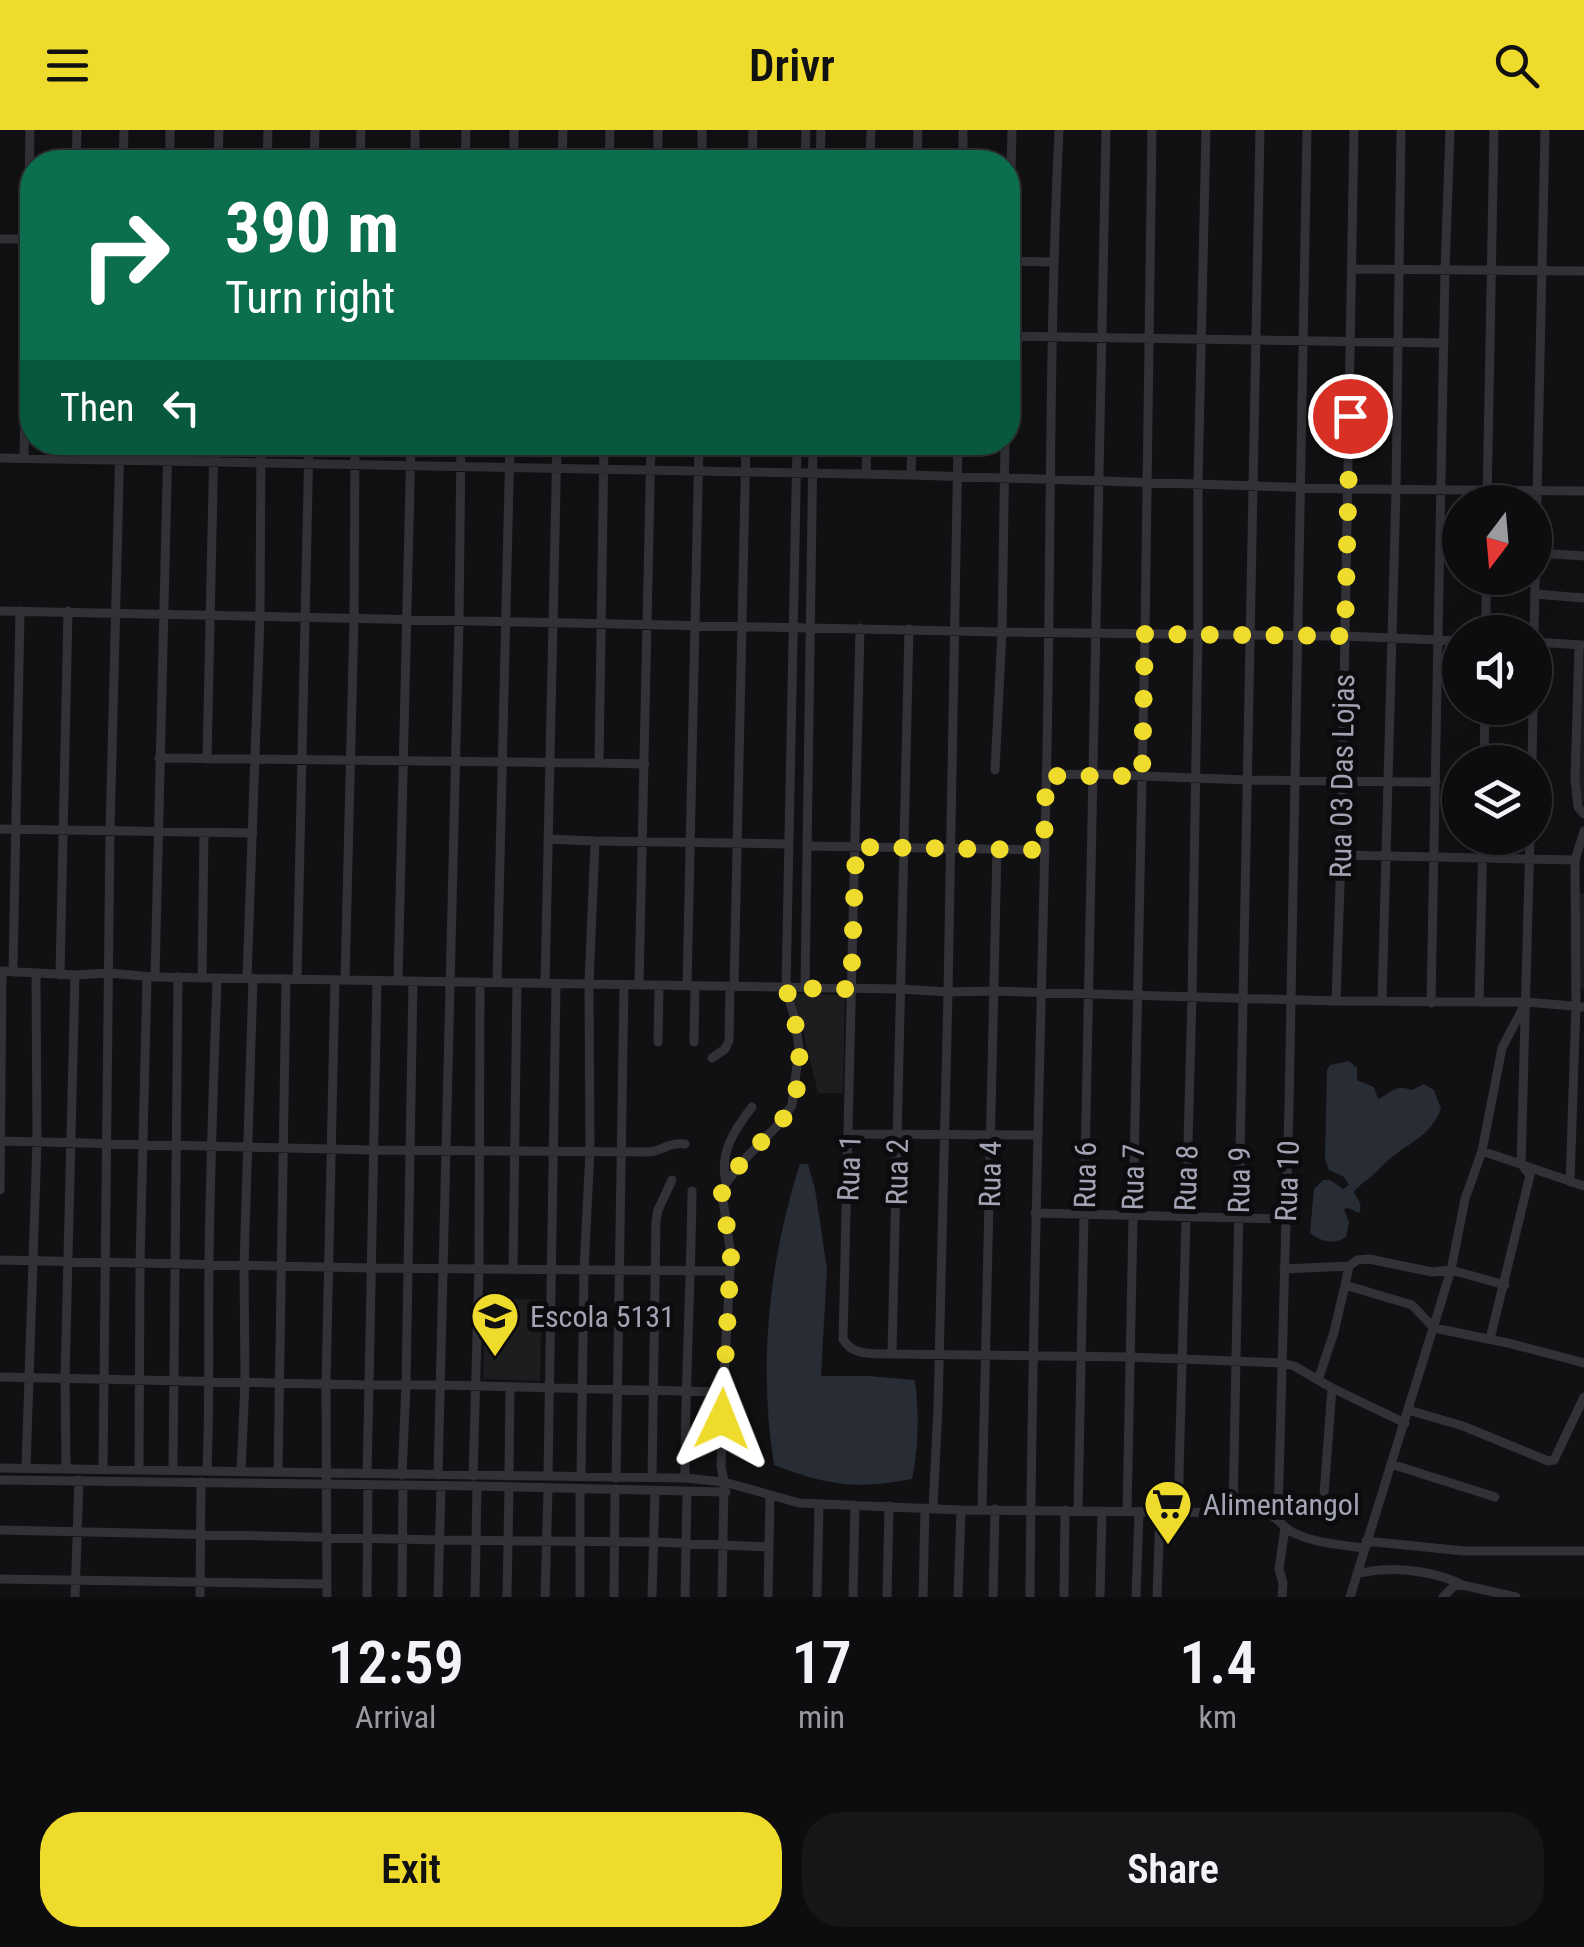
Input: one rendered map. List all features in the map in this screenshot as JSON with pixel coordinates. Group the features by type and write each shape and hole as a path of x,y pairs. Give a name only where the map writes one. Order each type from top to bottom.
{"street":[{"path":"1030,1597 1058,130"},
{"name":"Rua 6","path":"1078,1511 1106,130"},
{"name":"Rua 7","path":"1126,1512 1152,130"},
{"name":"Rua 8","path":"1178,1512 1192,997 1206,130"},
{"name":"Rua 9","path":"1233,1512 1260,130"},
{"name":"Rua 10","path":"1278,1517 1307,130"},
{"name":"Rua 03 Das Lojas","path":"1336,1002 1354,130"},
{"path":"1382,1001 1402,130"},
{"path":"1431,1003 1450,130"},
{"path":"1487,485 1494,130"},
{"path":"1538,485 1545,130"},
{"path":"1020,261 1053,262"},
{"path":"1351,269 1584,271"},
{"path":"1020,336 1444,343"},
{"path":"72,455 72,460"},
{"path":"103,1469 110,831 120,455"},
{"path":"139,1470 143,1145 159,832 168,455"},
{"path":"207,759 213,455"},
{"path":"241,1471 260,617 260,455"},
{"path":"278,1472 281,1266 307,618 309,455"},
{"path":"327,1597 330,1149 350,760 355,455"},
{"path":"398,981 410,455"},
{"path":"438,1476 460,455"},
{"path":"497,983 510,455"},
{"path":"548,1476 552,1150 548,839 557,455"},
{"path":"599,763 604,455"},
{"path":"640,985 651,455"},
{"path":"694,1042 691,842 699,455"},
{"path":"712,1058 725,1050 729,1041 738,842 746,455"},
{"path":"722,1597 722,1392 731,1256 722,1193 744,1160 792,1105 799,1048 786,988 797,455"},
{"path":"805,988 813,455"},
{"path":"866,455 866,475"},
{"path":"911,475 912,455"},
{"path":"922,1597 939,1355 958,455"},
{"path":"995,770 1005,455"},
{"path":"0,458 1441,488"},
{"path":"1552,490 1584,491"},
{"path":"1552,554 1584,556"},
{"path":"1547,595 1584,598"},
{"path":"0,1190 20,610"},
{"path":"0,611 1442,640"},
{"path":"60,975 68,611"},
{"name":"Rua 1","path":"860,628 843,1339 855,1352 892,1354"},
{"name":"Rua 2","path":"892,1354 909,629"},
{"path":"1552,643 1582,645 1575,779 1578,807 1584,814"},
{"path":"159,758 645,764"},
{"path":"1046,776 1436,782"},
{"path":"0,828 254,834"},
{"path":"1570,1182 1580,1006 1576,860 1584,831"},
{"path":"202,978 204,832"},
{"path":"548,839 788,844"},
{"path":"581,1477 595,841"},
{"path":"807,846 1044,850"},
{"name":"Rua 4","path":"982,1509 997,848"},
{"path":"1341,855 1576,860"},
{"path":"1478,1002 1482,855"},
{"path":"1490,1339 1530,1175 1521,1164 1529,855"},
{"path":"5,971 75,976 108,973 151,977 900,989 1580,1006"},
{"path":"26,1467 37,1142 36,975"},
{"path":"66,1468 75,976"},
{"path":"173,1470 178,977"},
{"path":"207,1470 217,978"},
{"path":"367,1474 377,981"},
{"path":"402,1597 412,981"},
{"path":"474,1597 480,982"},
{"path":"513,1270 518,983"},
{"path":"616,1478 624,985"},
{"path":"658,1042 659,986"},
{"path":"1350,1597 1452,1270 1464,1199 1482,1151 1502,1048 1526,1002"},
{"path":"726,1183 726,1148 752,1107"},
{"path":"850,1134 1037,1135"},
{"path":"1,1141 622,1152 656,1152 672,1142 684,1144"},
{"path":"1482,1151 1584,1186"},
{"path":"652,1478 656,1220 672,1180"},
{"path":"685,1478 692,1191"},
{"path":"1035,1212 1286,1219"},
{"path":"1284,1270 1349,1266 1369,1259 1432,1272 1452,1270 1505,1285"},
{"path":"0,1260 729,1272"},
{"path":"1318,1380 1349,1266"},
{"path":"1345,1285 1412,1305 1434,1328 1584,1364"},
{"path":"892,1354 1282,1363 1404,1423"},
{"path":"0,1377 722,1392"},
{"path":"509,1476 510,1386"},
{"path":"1323,1508 1332,1388"},
{"path":"1408,1410 1463,1426 1548,1461 1554,1460 1584,1397"},
{"path":"1391,1464 1495,1497"},
{"path":"0,1468 278,1472 368,1486 438,1476 509,1488 615,1492 744,1488 799,1503 960,1510 1266,1513 1278,1517 1286,1528 1313,1539 1464,1551 1584,1552"},
{"path":"0,1480 201,1482 367,1474 441,1487 509,1476 548,1476 685,1478 724,1488"},
{"path":"75,1597 79,1480"},
{"path":"200,1597 201,1482"},
{"path":"366,1597 368,1486"},
{"path":"438,1597 441,1487"},
{"path":"507,1597 509,1488"},
{"path":"544,1597 548,1489"},
{"path":"580,1490 580,1597"},
{"path":"614,1597 615,1492"},
{"path":"652,1597 655,1492"},
{"path":"686,1597 687,1492"},
{"path":"768,1597 770,1496"},
{"path":"817,1597 819,1504"},
{"path":"853,1597 854,1505"},
{"path":"887,1597 889,1506"},
{"path":"993,1597 995,1509"},
{"path":"958,1597 960,1510"},
{"path":"1064,1597 1065,1510"},
{"path":"1100,1597 1102,1511"},
{"path":"1136,1597 1139,1512"},
{"path":"1157,1597 1160,1512"},
{"path":"1282,1597 1279,1569 1286,1528"},
{"path":"0,1530 654,1542 768,1548"},
{"path":"1357,1573 1410,1571 1516,1597"},
{"path":"0,1579 327,1584"},
{"path":"1443,1597 1462,1584"}],"shaded area":[{"path":"1584,648 1584,807 1578,785"},
{"path":"1576,892 1584,893 1584,989 1577,988"},
{"path":"794,994 845,995 843,1093 818,1093"},
{"path":"1349,1061 1357,1068 1357,1080 1374,1087 1378,1099 1397,1089 1412,1090 1424,1084 1434,1090 1441,1109 1417,1140 1356,1189 1359,1213 1344,1209 1349,1222 1346,1237 1328,1241 1310,1233 1314,1189 1323,1180 1343,1189 1349,1185 1344,1177 1329,1170 1325,1159 1327,1070 1330,1065"},
{"path":"800,1164 808,1164 815,1189 827,1269 821,1376 915,1380 918,1430 912,1479 841,1484 774,1465 767,1389 769,1313 781,1237"},
{"path":"485,1298 542,1300 540,1381 483,1379"}],"place":[{"name":"Escola 5131","path":"495,1358"},
{"name":"Alimentangol","path":"1168,1546"}],"route":[{"path":"722,1419 731,1256 722,1193 744,1160 792,1105 799,1048 786,988 851,989 856,847 1044,850 1046,776 1142,776 1145,634 1345,636 1350,416"}]}
